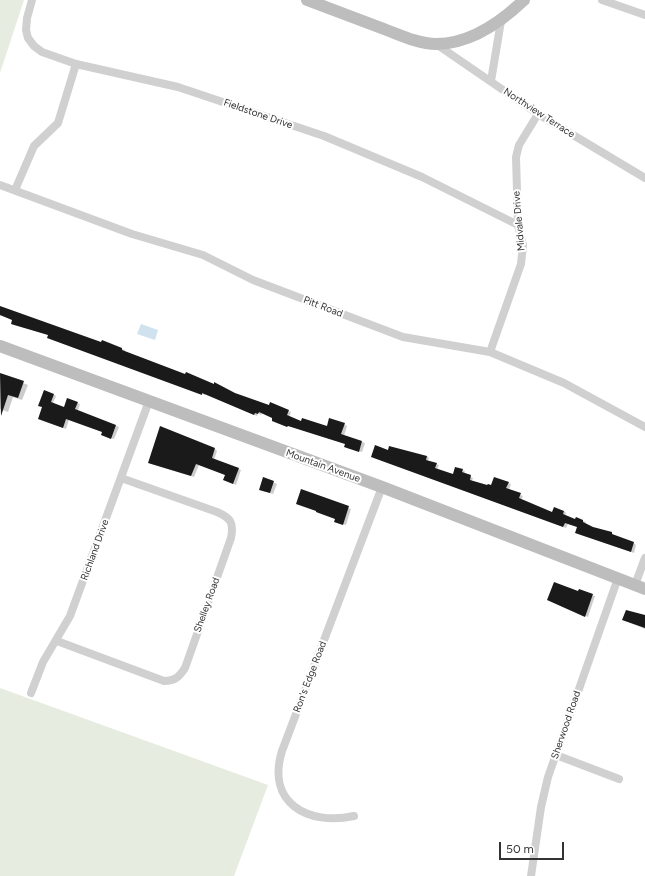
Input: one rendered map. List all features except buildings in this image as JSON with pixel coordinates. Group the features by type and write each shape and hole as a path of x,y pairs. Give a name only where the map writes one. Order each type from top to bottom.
{"street":[{"name":"Fieldstone Drive","path":"32,0 27,18 26,30 31,42 42,52 76,64 178,87 324,136 422,177 518,225"},
{"path":"307,0 406,37 436,44 459,40 501,21 524,0"},
{"path":"602,0 645,15"},
{"path":"491,81 501,21"},
{"name":"Northview Terrace","path":"436,44 538,114 645,178"},
{"path":"15,190 34,146 58,122 76,64"},
{"name":"Midvale Drive","path":"490,352 521,264 523,245 518,225 516,157 519,145 538,114"},
{"name":"Pitt Road","path":"0,185 132,234 203,255 253,280 403,337 490,352 564,383 645,427"},
{"name":"Mountain Avenue","path":"0,346 382,487 640,587"},
{"name":"Richland Drive","path":"31,693 43,662 70,616 149,401"},
{"name":"Shelley Road","path":"57,640 164,681 172,681 178,677 185,668 232,538 233,527 231,521 228,516 121,478"},
{"name":"Ron's Edge Road","path":"354,816 340,819 327,818 298,809 284,796 279,786 277,774 282,751 382,487"},
{"path":"640,587 645,558"},
{"name":"Sherwood Road","path":"531,876 541,807 548,777 618,578"},
{"path":"556,755 619,779"}],"shaded area":[{"path":"0,0 24,0 0,73"},
{"path":"0,688 268,785 234,876 0,876"}],"water":[{"path":"141,324 158,330 155,340 137,334"}]}
